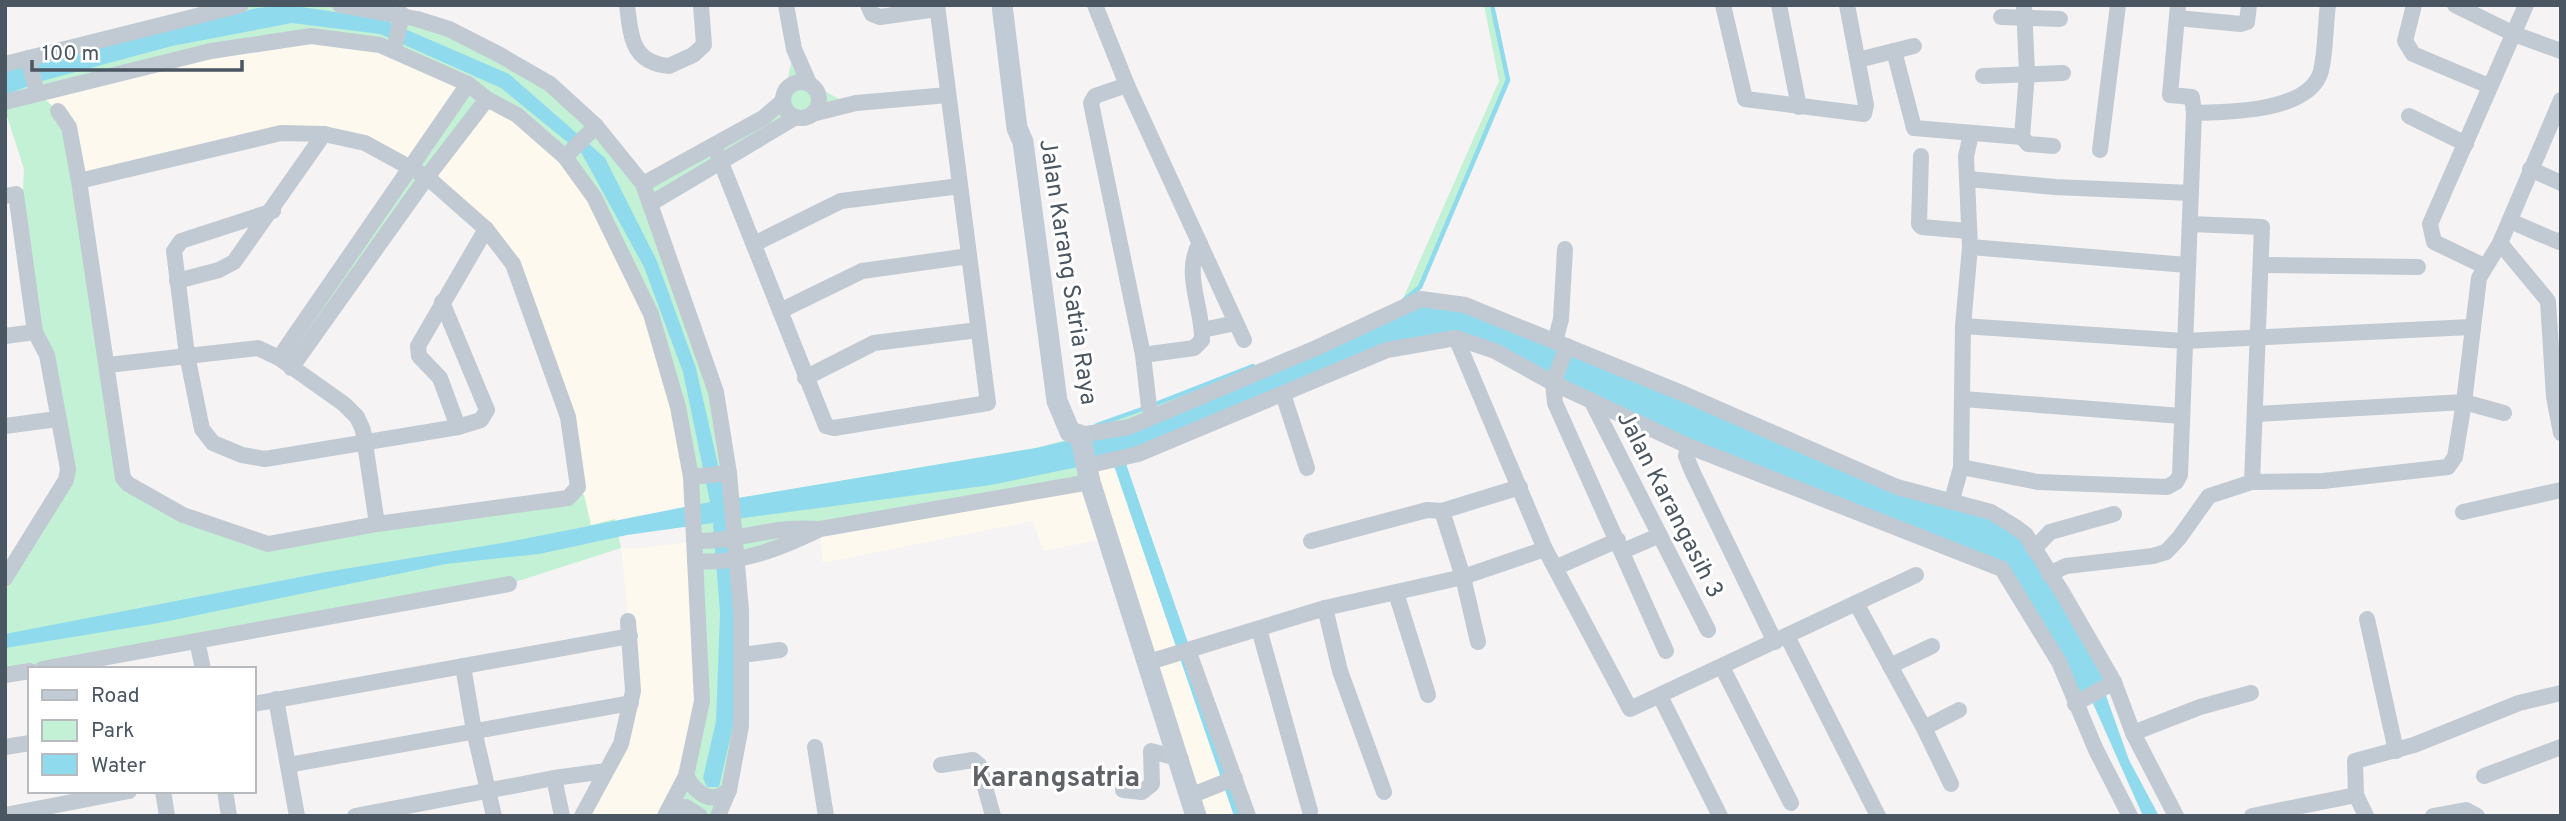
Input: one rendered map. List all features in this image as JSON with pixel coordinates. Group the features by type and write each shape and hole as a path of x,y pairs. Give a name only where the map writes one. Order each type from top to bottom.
{"street":[{"path":"5,64 29,62 241,5"},
{"path":"340,5 402,15 449,29 550,84 643,184 716,392 725,473 731,499 733,522 730,539 743,655 741,726 729,790 718,816"},
{"path":"627,5 634,47 644,60 669,66 693,55 704,45 701,5"},
{"path":"650,204 818,107 813,86 794,49 786,5"},
{"path":"714,145 826,426 830,428 985,404 989,400 937,7 880,17 872,14 868,5"},
{"name":"Jalan Karang Satria Raya","path":"1002,5 1057,401 1070,432 1080,435 1088,474 1181,759 1193,806"},
{"path":"1095,5 1127,85 1244,340"},
{"path":"1723,5 1744,97 1751,102 1866,112 1847,5"},
{"path":"1779,5 1799,107"},
{"path":"2100,150 2118,5"},
{"path":"1961,467 2038,482 2167,487 2176,482 2179,475 2194,113 2192,97 2169,95 2178,12 2241,24 2247,22 2249,5"},
{"path":"2194,113 2236,111 2295,100 2309,91 2321,71 2328,5"},
{"path":"2414,5 2405,41 2413,54 2489,86"},
{"path":"2455,5 2514,34 2561,51"},
{"path":"2484,266 2434,242 2429,231 2430,223 2526,5"},
{"path":"2001,17 2024,11 2060,19"},
{"path":"2022,138 2026,74 2024,11"},
{"path":"394,51 402,15"},
{"path":"5,102 36,89 254,42 311,36 380,45 468,84 487,99 517,115 568,153 594,197 651,314 678,407 691,477 692,505 702,541 702,701 686,776 667,812"},
{"path":"1858,60 1914,46"},
{"path":"794,49 784,96 787,111 804,116 856,103 948,95"},
{"path":"1894,51 1914,128 2022,138 2028,144 2053,146"},
{"path":"29,62 36,89"},
{"path":"1983,76 2063,73"},
{"path":"643,184 763,118 800,81 856,103"},
{"path":"285,363 357,246 468,84"},
{"path":"1127,85 1095,96 1091,103 1143,355 1149,407"},
{"path":"285,363 371,256 487,99"},
{"path":"2049,574 2066,566 2166,552 2209,496 2252,482 2311,482 2448,467 2455,457 2471,327 2484,266 2500,243 2530,169 2557,119 2561,100"},
{"path":"58,111 69,127 79,181 123,478 134,488 183,515 268,544 377,524 568,498 578,487 568,416 513,264 486,229 427,177 365,142 324,134 268,134 79,181"},
{"path":"2409,116 2466,144"},
{"path":"568,153 592,131"},
{"path":"177,281 219,270 234,262 324,134"},
{"path":"1952,500 1961,467 1963,326 1969,239 1966,156 1971,134"},
{"path":"1921,156 1919,224 1922,227 1969,239 2187,265"},
{"path":"2530,169 2561,183"},
{"path":"1968,179 2055,187 2191,193"},
{"path":"754,244 841,201 960,186"},
{"path":"5,196 16,194 35,332 47,355 57,419 67,457 66,480 5,578"},
{"path":"272,211 181,242 174,251 187,355 202,429 213,443 242,455 265,459 458,427 481,420 487,410 442,302"},
{"path":"2510,221 2559,242 2561,240"},
{"path":"2191,224 2262,227 2252,482"},
{"path":"458,427 440,378 418,353 418,346 486,229"},
{"path":"1143,355 1194,348 1202,340 1193,277 1195,255 1200,243"},
{"path":"2500,243 2548,301 2561,433"},
{"path":"357,246 371,256"},
{"path":"1565,248 1561,344 1553,383 1555,403 1666,651"},
{"path":"780,311 862,271 969,256"},
{"path":"2261,265 2418,267"},
{"path":"1080,435 1129,427 1315,348 1421,299 1465,305 1897,487 1922,496 1952,500 1991,512 2026,536 2114,682 2133,733 2176,816"},
{"path":"1202,330 1236,323"},
{"path":"1963,326 2184,341 2471,327"},
{"path":"805,378 874,342 978,330"},
{"path":"5,336 35,332"},
{"path":"1456,338 1545,549 1557,567 1624,704 1630,709 1916,575"},
{"path":"702,561 733,560 790,543 820,529 1088,474 1387,350 1456,338 1495,351 1553,383 1688,446 2002,569 2059,662 2075,704 2130,816"},
{"path":"108,365 253,347 285,363 344,404 358,417 365,443 377,524"},
{"path":"1283,394 1307,468"},
{"path":"1964,399 2180,416"},
{"name":"Jalan Karangasih 3","path":"1591,400 1708,630"},
{"path":"2256,414 2463,402 2504,413"},
{"path":"5,426 57,419"},
{"path":"1688,446 1688,462 1878,816"},
{"path":"691,477 725,473"},
{"path":"1311,541 1427,510 1442,511 1520,487"},
{"path":"2463,512 2561,490"},
{"path":"1442,511 1463,577 1478,642"},
{"path":"2034,549 2050,532 2114,514"},
{"path":"702,541 730,539 789,527 820,529"},
{"path":"1557,567 1658,536"},
{"path":"1149,663 1325,608 1463,577 1545,549"},
{"path":"53,667 509,584"},
{"path":"1396,593 1428,695"},
{"path":"1856,603 1924,728 1951,784"},
{"path":"1325,608 1340,671 1384,792"},
{"path":"2367,619 2396,751"},
{"path":"256,704 463,666 629,629 633,671 631,703 621,744 582,816"},
{"path":"1259,629 1310,811"},
{"path":"197,640 203,667"},
{"path":"1890,666 1932,646"},
{"path":"743,655 780,650"},
{"path":"1188,650 1248,816"},
{"path":"463,666 474,731 494,816"},
{"path":"1722,667 1791,803"},
{"path":"5,675 28,671"},
{"path":"2075,704 2114,682"},
{"path":"2366,816 2356,794 2355,761 2396,751 2519,703 2561,692"},
{"path":"2133,733 2200,708 2251,693"},
{"path":"1660,696 1720,816"},
{"path":"276,699 297,816"},
{"path":"288,765 631,703"},
{"path":"1924,728 1959,710"},
{"path":"5,747 28,743"},
{"path":"815,747 826,816"},
{"path":"2484,776 2561,747"},
{"path":"1123,790 1142,792 1152,784 1152,751 1181,759"},
{"path":"941,765 972,760 979,765 993,816"},
{"path":"357,815 429,809 489,791 606,771"},
{"path":"686,776 693,787 705,797 720,797 729,790"},
{"path":"554,778 562,816"},
{"path":"1193,806 1235,778"},
{"path":"5,815 119,793"},
{"path":"163,793 167,816"},
{"path":"225,793 229,816"},
{"path":"2252,816 2356,794"},
{"path":"667,812 686,807 700,816"},
{"path":"2433,816 2466,810 2477,816"}],"shaded area":[{"path":"254,42 353,42 468,84 412,168 365,142 268,134 79,181 37,93"},
{"path":"487,99 565,157 651,314 692,505 591,525 584,495 577,490 568,417 513,264 427,177"},
{"path":"1123,458 1148,522 1188,650 1248,816 1196,816 1109,538 1043,551 1033,521 823,563 820,529"},
{"path":"696,541 702,701 686,776 665,816 582,816 621,744 630,636 621,548 633,549"}],"green space":[{"path":"241,5 339,5 402,14 550,84 643,184 783,101 794,49 810,83 841,100 805,118 796,117 650,204 695,325 732,499 1036,448 1080,436 1097,425 1298,349 1402,301 1499,81 1484,5 1492,5 1508,80 1420,287 1421,299 1129,427 1090,482 890,516 736,560 741,726 718,816 665,816 702,701 692,505 651,314 565,157 487,99 291,368 279,358 467,84 416,62 311,36 38,93 58,111 69,127 123,478 257,543 577,490 584,495 591,525 615,519 621,548 509,584 49,667 28,667 28,671 5,675 5,577 66,480 16,194 23,190 24,169 5,110 5,64 28,86 23,96 37,92 33,74"}],"water":[{"path":"288,5 382,19 509,74 605,158 657,261 696,368 726,500 1036,448 1110,431 1437,300 2014,526 2114,682 2075,704 2002,569 1808,495 1495,351 1425,342 1124,458 1248,816 1234,816 1112,460 991,485 729,520 735,609 734,722 719,787 707,787 703,778 716,721 720,613 713,523 627,535 539,554 446,564 159,623 5,648 5,634 326,572 508,542 710,502 683,372 644,267 582,154 501,88 380,34 292,23 172,46 42,81 5,95 5,70 257,8"},
{"path":"2105,693 2129,760 2159,816 2143,816 2091,699"}],"waterway":[{"path":"1404,300 1420,287 1508,80 1492,5"},
{"path":"1153,405 1253,366"},
{"path":"1097,425 1145,408"}],"district":[{"name":"Karangsatria","path":"1056,779"}]}
